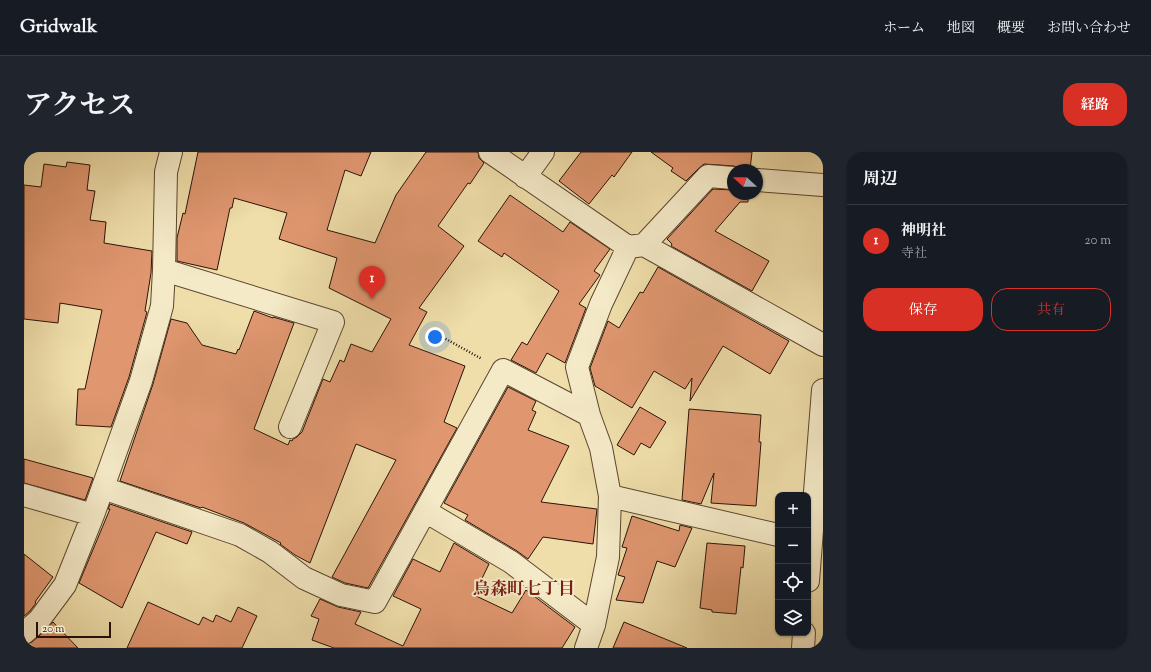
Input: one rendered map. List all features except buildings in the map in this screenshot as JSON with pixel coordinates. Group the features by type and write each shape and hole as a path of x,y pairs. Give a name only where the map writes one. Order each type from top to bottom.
{"street":[{"path":"24,633 39,620 65,585 93,516 141,382 162,306 166,172 171,152"},
{"path":"490,152 525,177 636,246 823,345"},
{"path":"525,177 543,152"},
{"path":"586,648 594,625 608,557 610,496 601,448 588,415 578,367 601,304 636,246 708,176 727,178"},
{"path":"763,180 823,185"},
{"path":"164,270 333,322 290,427"},
{"path":"103,488 240,534 270,552 304,578 341,595 375,602 503,370 588,415"},
{"path":"811,530 823,390"},
{"path":"24,495 93,516"},
{"path":"610,496 775,534"},
{"path":"425,511 510,562 594,625"},
{"path":"811,590 823,591"},
{"path":"803,648 804,636"}],"path":[{"path":"435,333 503,370"}],"place":[{"name":"神明社","path":"372,299"}],"district":[{"name":"烏森町七丁目","path":"524,588"}]}
